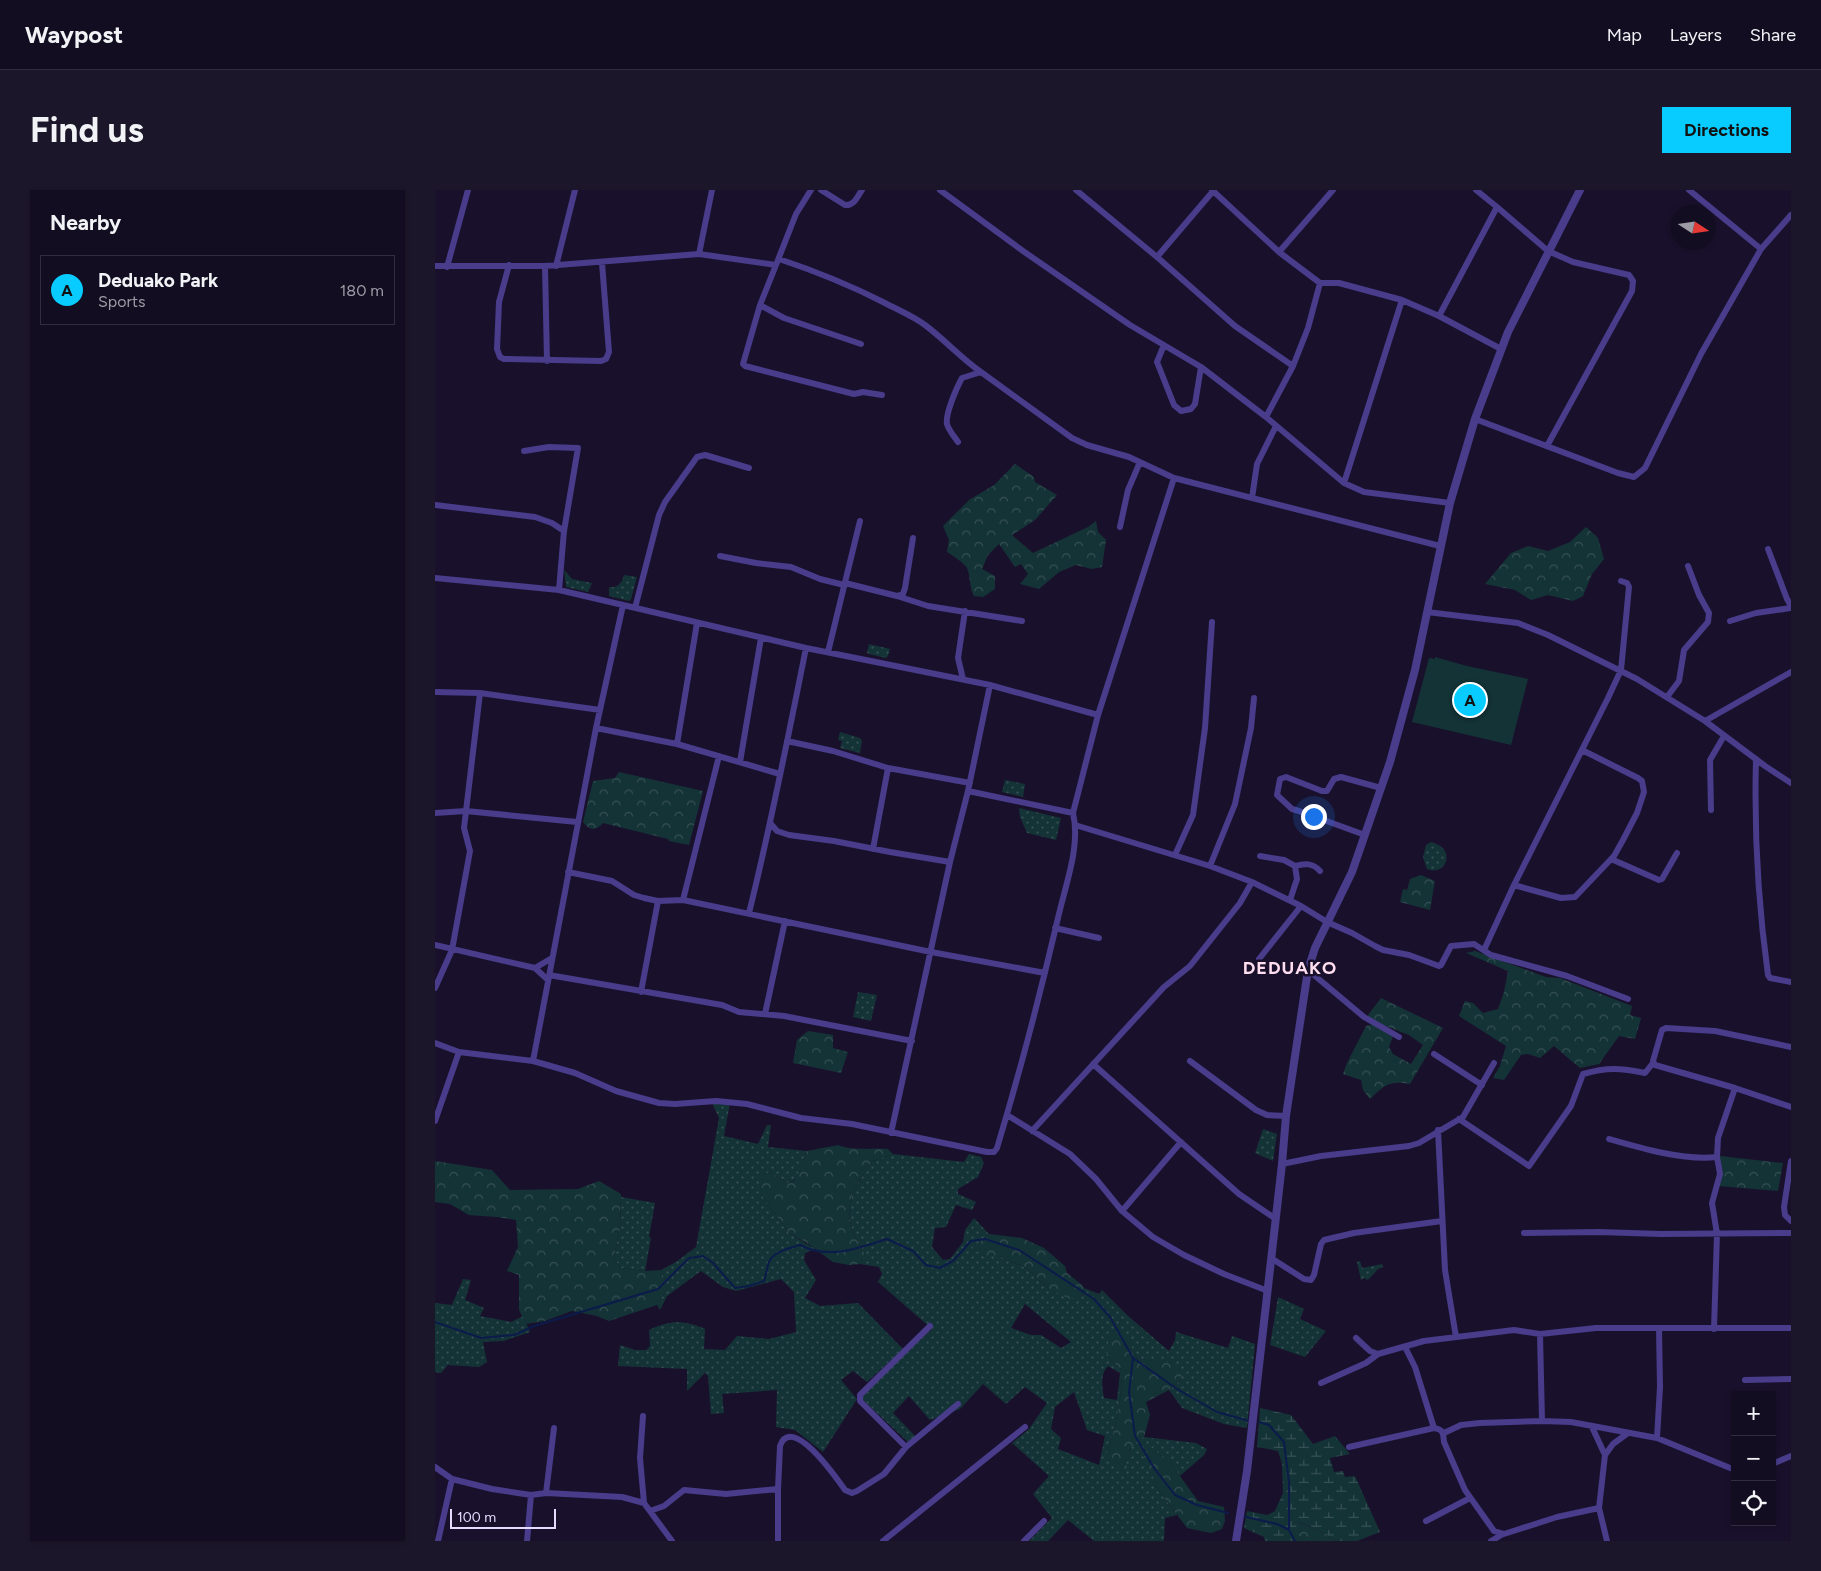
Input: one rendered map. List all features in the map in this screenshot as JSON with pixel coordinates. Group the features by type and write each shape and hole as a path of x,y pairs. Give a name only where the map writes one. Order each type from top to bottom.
{"street":[{"path":"447,267 469,190"},
{"path":"556,266 575,190"},
{"path":"699,254 712,190"},
{"path":"811,190 796,214 760,305 743,364 854,394 863,392 882,395"},
{"path":"821,190 849,206 861,190"},
{"path":"940,190 1023,251 1130,325 1201,367 1266,417 1344,483 1364,492 1450,503"},
{"path":"1076,190 1157,257 1235,326 1293,366"},
{"path":"1157,257 1213,190 1279,252 1320,283 1339,283 1402,300 1439,316 1501,349"},
{"path":"1279,252 1333,190"},
{"path":"1476,190 1548,251 1573,262 1623,273 1633,281 1632,291 1547,446"},
{"path":"1235,1541 1247,1471 1286,1116 1309,970 1315,948 1344,891 1365,835 1403,718 1450,503 1475,419 1501,349 1579,190"},
{"path":"1689,190 1761,249"},
{"path":"1439,316 1497,207"},
{"path":"1475,419 1618,473 1634,477 1645,468 1701,354 1761,249 1791,215"},
{"path":"435,266 556,266 699,254 777,262 821,273 854,287 907,314 926,326 967,362 1072,438 1087,445 1129,457 1174,478 1440,546"},
{"path":"509,265 499,302 498,353 500,357 504,359 547,361 601,361 608,357 602,263"},
{"path":"545,266 547,361"},
{"path":"1266,417 1293,366 1309,328 1320,283"},
{"path":"1344,483 1402,300"},
{"path":"760,305 784,318 861,344"},
{"path":"1164,346 1157,362 1174,405 1181,411 1191,410 1195,404 1201,367"},
{"path":"958,442 949,431 946,421 957,386 962,378 981,372"},
{"path":"1251,498 1257,464 1277,426"},
{"path":"524,451 549,446 578,448 564,532 559,590"},
{"path":"635,608 659,514 665,502 697,457 705,455 749,468"},
{"path":"1120,527 1128,490 1140,462"},
{"path":"435,1043 459,1052 533,1061 575,1074 616,1091 659,1103 733,1102 801,1118 852,1124 992,1153 997,1148 1007,1115 1045,973 1073,851 1075,825 1073,813 1098,715 1174,478"},
{"path":"435,505 535,517 552,523 564,532"},
{"path":"828,652 861,521"},
{"path":"897,596 903,594 905,588 913,538"},
{"path":"1730,621 1755,613 1791,607 1768,548"},
{"path":"720,556 791,567 820,579 897,596 928,606 1022,621"},
{"path":"1667,697 1679,681 1684,650 1708,622 1709,613 1699,595 1688,566"},
{"path":"435,578 559,590 806,648 990,685 1098,715"},
{"path":"1484,950 1514,885 1621,670 1629,587 1627,583 1621,581"},
{"path":"533,1061 577,822 623,605"},
{"path":"963,679 958,658 965,611"},
{"path":"1427,612 1526,625 1621,670 1667,697 1705,721 1791,783"},
{"path":"1175,855 1189,827 1194,806 1205,728 1212,622"},
{"path":"677,744 697,623"},
{"path":"740,762 761,638"},
{"path":"749,913 771,824 806,648"},
{"path":"1705,721 1791,672"},
{"path":"891,1133 950,862 970,783 990,685"},
{"path":"435,692 480,693 600,710"},
{"path":"435,988 452,950 470,851 464,828 480,693"},
{"path":"1211,866 1235,804 1251,728 1254,698"},
{"path":"596,728 677,744 780,774"},
{"path":"1711,810 1710,760 1724,736"},
{"path":"787,741 833,751 888,768 970,783"},
{"path":"1514,885 1561,898 1571,898 1581,892 1611,859 1637,813 1644,792 1643,785 1638,778 1582,750"},
{"path":"683,900 719,756"},
{"path":"1756,759 1757,866 1768,975 1770,978 1791,982"},
{"path":"873,849 888,768"},
{"path":"1365,835 1292,809 1277,795 1277,784 1279,779 1286,778 1322,791 1327,790 1334,779 1341,777 1381,788"},
{"path":"968,791 1073,813"},
{"path":"435,813 466,811 577,822"},
{"path":"771,824 777,831 789,835 834,841 950,862"},
{"path":"1075,825 1211,866 1252,882 1290,900 1327,922 1383,950 1409,955 1436,966 1441,965 1449,948 1455,945 1471,943 1491,955 1567,976 1628,999"},
{"path":"1611,859 1659,880 1677,854"},
{"path":"1260,856 1284,860 1295,866 1303,864 1313,865 1321,871"},
{"path":"1290,900 1297,879 1295,866"},
{"path":"568,872 612,881 634,895 658,901 683,900 931,952 1045,973"},
{"path":"1032,1131 1164,987 1190,966 1240,903 1252,882"},
{"path":"641,992 658,901"},
{"path":"1259,959 1301,906"},
{"path":"765,1014 785,921"},
{"path":"1055,928 1099,938"},
{"path":"435,945 535,968 548,977 722,1005 739,1012 784,1016 912,1041"},
{"path":"535,968 552,958"},
{"path":"1309,970 1364,1017 1399,1038"},
{"path":"1459,1119 1529,1166 1571,1106 1583,1074 1601,1068 1619,1068 1645,1073 1653,1062 1662,1030 1666,1028 1715,1031 1791,1047"},
{"path":"435,1121 459,1052"},
{"path":"1434,1054 1482,1085"},
{"path":"1191,1060 1260,1113 1274,1117 1286,1116"},
{"path":"1653,1062 1655,1065 1735,1088 1791,1107"},
{"path":"1282,1164 1321,1156 1409,1146 1419,1143 1465,1114 1495,1063"},
{"path":"1093,1064 1247,1200 1276,1219"},
{"path":"1714,1329 1717,1234 1712,1203 1719,1174 1717,1157 1719,1138 1735,1088"},
{"path":"1007,1115 1070,1154 1095,1179 1122,1211 1153,1237 1184,1255 1224,1274 1268,1291"},
{"path":"1438,1130 1445,1270 1456,1338"},
{"path":"1609,1139 1651,1151 1702,1158 1717,1157"},
{"path":"1122,1211 1181,1142"},
{"path":"1791,1161 1784,1207 1785,1215 1791,1221"},
{"path":"1271,1258 1304,1279 1311,1280 1314,1275 1321,1244 1324,1240 1442,1221"},
{"path":"1524,1233 1791,1233"},
{"path":"906,1447 860,1401 860,1395 930,1326"},
{"path":"1321,1383 1366,1363 1378,1354 1405,1346 1514,1330 1540,1334 1596,1328 1791,1328"},
{"path":"1657,1438 1660,1387 1659,1328"},
{"path":"1540,1334 1542,1421"},
{"path":"1356,1338 1370,1351 1378,1354"},
{"path":"1405,1346 1415,1368 1434,1428"},
{"path":"1745,1380 1791,1378"},
{"path":"778,1541 780,1446 786,1438 795,1437 808,1444 845,1490 852,1493 884,1474 906,1447 958,1404"},
{"path":"643,1416 640,1446 644,1503 672,1541"},
{"path":"1444,1433 1461,1425 1469,1424 1542,1421 1571,1422 1657,1438 1731,1468"},
{"path":"884,1541 1025,1427"},
{"path":"1592,1427 1605,1456"},
{"path":"546,1494 554,1428"},
{"path":"1349,1447 1434,1428 1440,1429 1444,1433 1445,1442 1470,1498 1494,1531 1504,1534"},
{"path":"1607,1541 1599,1508 1605,1456 1613,1444 1628,1433"},
{"path":"1776,1462 1791,1456"},
{"path":"435,1468 452,1479 492,1489 531,1495 622,1497 644,1503"},
{"path":"438,1541 452,1479"},
{"path":"650,1511 664,1506 684,1490 726,1494 778,1490"},
{"path":"527,1541 531,1495"},
{"path":"1426,1521 1470,1498"},
{"path":"1491,1541 1504,1534 1557,1517 1599,1508"},
{"path":"1025,1541 1044,1522"}],"green space":[{"path":"1015,464 1034,477 1035,482 1057,495 1035,520 1012,535 1033,553 1088,527 1096,521 1098,532 1106,540 1102,567 1092,569 1076,565 1059,572 1039,589 1020,584 1028,574 1021,564 1015,567 999,544 988,555 982,569 995,576 995,589 983,597 974,596 967,568 947,552 949,540 943,526 969,500 994,485"},
{"path":"1586,527 1598,538 1604,559 1592,574 1583,596 1573,601 1548,595 1531,600 1515,590 1485,584 1511,553 1528,546 1548,551 1570,542"},
{"path":"564,570 572,579 592,583 588,592 566,587"},
{"path":"624,575 637,577 629,601 609,596 609,587 615,587 619,584"},
{"path":"869,644 890,649 888,656 886,658 867,653"},
{"path":"1435,657 1528,679 1511,745 1412,722 1429,658 1435,659"},
{"path":"840,732 860,738 862,741 860,753 840,748 842,741 838,740"},
{"path":"619,772 703,791 689,845 603,823 595,829 585,825 583,822 593,781 615,778"},
{"path":"1005,780 1025,784 1023,797 1002,792"},
{"path":"1019,808 1061,818 1056,840 1027,833 1020,817"},
{"path":"1431,842 1439,845 1446,855 1444,866 1440,869 1427,869 1423,857 1426,845"},
{"path":"1421,875 1435,881 1430,910 1400,902 1403,889 1407,890 1410,879"},
{"path":"1475,951 1546,977 1560,978 1632,1006 1630,1015 1641,1018 1635,1039 1619,1036 1599,1064 1580,1068 1554,1046 1540,1058 1528,1054 1521,1055 1504,1080 1493,1078 1500,1066 1506,1046 1459,1016 1465,1001 1473,1003 1483,1013 1498,1009 1508,971 1466,953"},
{"path":"858,992 877,995 871,1021 853,1017"},
{"path":"1381,998 1443,1028 1410,1084 1392,1083 1379,1090 1370,1099 1363,1090 1361,1080 1343,1074 1366,1026 1373,1024 1393,1036 1389,1047 1393,1054 1411,1064 1423,1045 1409,1035 1370,1020 1368,1015"},
{"path":"808,1031 833,1035 833,1048 848,1052 841,1073 793,1063 797,1040"},
{"path":"712,1103 730,1103 724,1136 758,1144 767,1125 771,1125 768,1147 807,1151 796,1180 787,1183 770,1172 761,1176 761,1194 789,1233 815,1249 805,1253 804,1260 816,1280 805,1298 820,1306 858,1303 903,1349 867,1382 853,1371 841,1380 857,1399 823,1452 795,1430 776,1427 777,1390 722,1394 724,1413 711,1414 708,1376 705,1373 687,1391 687,1369 618,1366 620,1345 635,1350 646,1350 650,1346 649,1330 664,1324 677,1322 705,1329 704,1349 725,1350 737,1336 769,1339 796,1332 794,1292 781,1279 736,1291 723,1287 701,1271 667,1296 660,1310 657,1305 668,1287 661,1270 676,1262 696,1247 719,1118"},
{"path":"1263,1129 1277,1134 1273,1161 1255,1153"},
{"path":"838,1145 856,1149 888,1149 893,1154 871,1163 852,1196 849,1214 851,1224 854,1234 865,1254 860,1264 849,1265 833,1262 807,1243 789,1233 761,1194 761,1175 770,1172 787,1183 795,1181 807,1151"},
{"path":"893,1154 964,1162 969,1154 981,1157 984,1163 978,1177 958,1189 958,1194 976,1202 972,1210 956,1205 946,1227 935,1228 932,1247 943,1260 950,1259 963,1242 965,1230 974,1218 989,1234 973,1248 984,1256 999,1256 1026,1268 1049,1289 1082,1297 1084,1288 1099,1294 1102,1290 1127,1315 1169,1351 1175,1340 1176,1332 1228,1348 1232,1336 1255,1344 1247,1428 1224,1424 1182,1408 1169,1390 1182,1379 1170,1363 1138,1359 1127,1339 1107,1356 1122,1370 1118,1412 1107,1454 1125,1459 1134,1442 1144,1437 1196,1443 1207,1449 1204,1455 1180,1476 1172,1465 1152,1448 1145,1457 1159,1491 1177,1515 1165,1518 1164,1541 1094,1541 1068,1520 1048,1541 1029,1541 1052,1518 1033,1494 1049,1476 1012,1443 1029,1429 1047,1403 1025,1387 1006,1404 983,1384 960,1409 930,1420 909,1396 893,1413 915,1436 908,1442 863,1400 865,1392 932,1329 878,1282 882,1274 879,1267 860,1264 865,1254 854,1234 851,1224 849,1214 852,1196 867,1168 877,1159","holes":["1025,1304 1071,1342 1061,1348 1041,1335 1031,1335 1011,1328","1108,1366 1120,1373 1117,1400 1104,1398 1102,1381 1105,1369","1074,1392 1087,1430 1105,1436 1099,1465 1058,1449 1061,1438 1051,1429 1055,1407"]},
{"path":"1720,1156 1783,1163 1778,1191 1719,1186"},
{"path":"435,1161 492,1170 510,1190 578,1189 599,1181 621,1194 620,1228 614,1257 620,1268 645,1271 661,1270 668,1287 657,1305 609,1321 597,1316 572,1311 545,1321 526,1324 519,1310 519,1275 507,1271 518,1247 516,1220 469,1215 450,1204 435,1202"},
{"path":"621,1197 655,1203 645,1271 620,1268 614,1257 620,1228"},
{"path":"989,1234 1022,1238 1044,1248 1065,1266 1067,1273 1081,1284 1084,1288 1082,1297 1070,1299 1049,1289 1026,1268 999,1256 984,1256 972,1248"},
{"path":"1360,1261 1362,1268 1382,1264 1383,1267 1378,1269 1368,1280 1364,1278 1361,1280 1357,1262"},
{"path":"463,1279 471,1280 465,1300 484,1308 480,1316 511,1322 523,1316 530,1332 503,1341 483,1342 487,1362 479,1367 448,1365 441,1373 435,1372 435,1303 452,1305"},
{"path":"1278,1297 1304,1309 1300,1319 1326,1331 1305,1357 1270,1345"},
{"path":"1113,1330 1127,1339 1138,1359 1169,1362 1181,1373 1182,1379 1169,1390 1146,1402 1150,1415 1144,1437 1129,1450 1126,1464 1127,1469 1118,1471 1107,1454 1118,1412 1122,1380 1122,1370 1107,1356 1109,1334"},
{"path":"1260,1408 1291,1415 1313,1444 1335,1436 1350,1454 1330,1458 1334,1472 1343,1471 1345,1477 1355,1476 1380,1532 1357,1541 1336,1541 1317,1529 1298,1522 1300,1541 1265,1541 1264,1537 1244,1528 1247,1511 1267,1515 1275,1511 1283,1493 1282,1464 1278,1451 1257,1447"},
{"path":"1151,1447 1172,1465 1198,1501 1224,1507 1225,1521 1222,1529 1211,1533 1187,1528 1159,1491 1144,1457"},
{"path":"1297,1522 1317,1529 1336,1541 1300,1541"}],"waterway":[{"path":"435,1322 481,1338 514,1335 534,1326 658,1289 689,1258 703,1256 713,1263 735,1288 764,1281 771,1258 783,1250 800,1245 821,1252 832,1252 855,1249 887,1239 913,1251 926,1265 940,1268 953,1261 971,1241 985,1239 1019,1250 1094,1299 1110,1317 1133,1358 1129,1392 1135,1436 1154,1468 1175,1495 1197,1505 1228,1513"},
{"path":"1133,1358 1177,1389 1217,1412 1249,1421"},
{"path":"1259,1422 1269,1425 1284,1442 1289,1482 1289,1530"},
{"path":"1242,1516 1277,1524 1289,1530 1295,1541"}],"place":[{"name":"Deduako Park","path":"1470,700"}],"district":[{"name":"DEDUAKO","path":"1290,968"}]}
